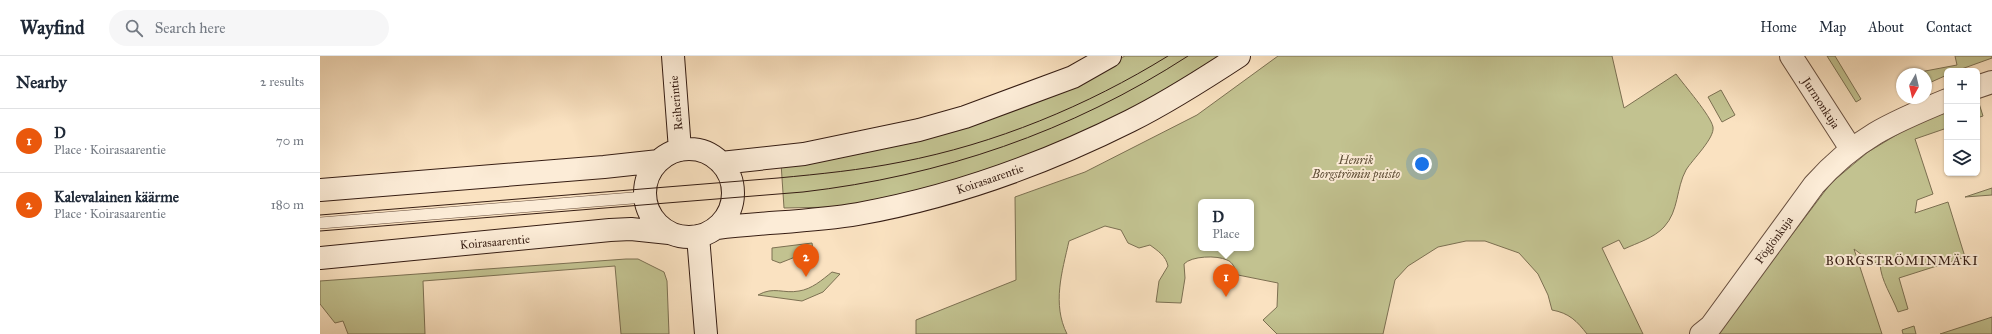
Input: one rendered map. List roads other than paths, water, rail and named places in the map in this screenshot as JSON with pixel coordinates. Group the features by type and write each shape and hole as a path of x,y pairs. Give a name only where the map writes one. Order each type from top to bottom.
{"street":[{"name":"Reiherintie","path":"673,56 680,150"},
{"path":"721,162 804,154 919,130 965,117 1065,80 1110,56"},
{"name":"Koirasaarentie","path":"708,232 857,214 899,205 980,183 1065,151 1131,121 1188,89 1239,56"},
{"name":"Jurmonkuja","path":"1791,56 1852,149"},
{"path":"1980,86 1992,82"},
{"name":"Föglönkuja","path":"1701,334 1711,326 1814,185 1832,165 1869,136 1893,122 1944,101"},
{"path":"680,150 702,151 721,162 730,175 733,190 733,198 728,214 708,232 688,238 669,233 659,226 651,217 645,197 647,181 659,161 669,154 680,150"},
{"path":"320,190 592,168 659,161"},
{"name":"Koirasaarentie","path":"320,258 610,230 631,229 669,233"},
{"path":"706,334 708,232"}],"lane":[{"path":"320,223 645,197"}],"tram line":[{"path":"320,215 778,178 856,170 886,165 971,145 1039,121 1073,107 1105,91 1168,56"},
{"path":"320,231 803,192 854,185 905,175 955,162 1051,128 1098,107 1144,83 1188,56"}],"place":[{"name":"Kalevalainen käärme","path":"806,277"},
{"name":"D","path":"1226,297"}],"district":[{"name":"BORGSTRÖMINMÄKI","path":"1902,260"}],"park label":[{"name":"Henrik Borgströmin puisto","path":"1356,167"}]}
